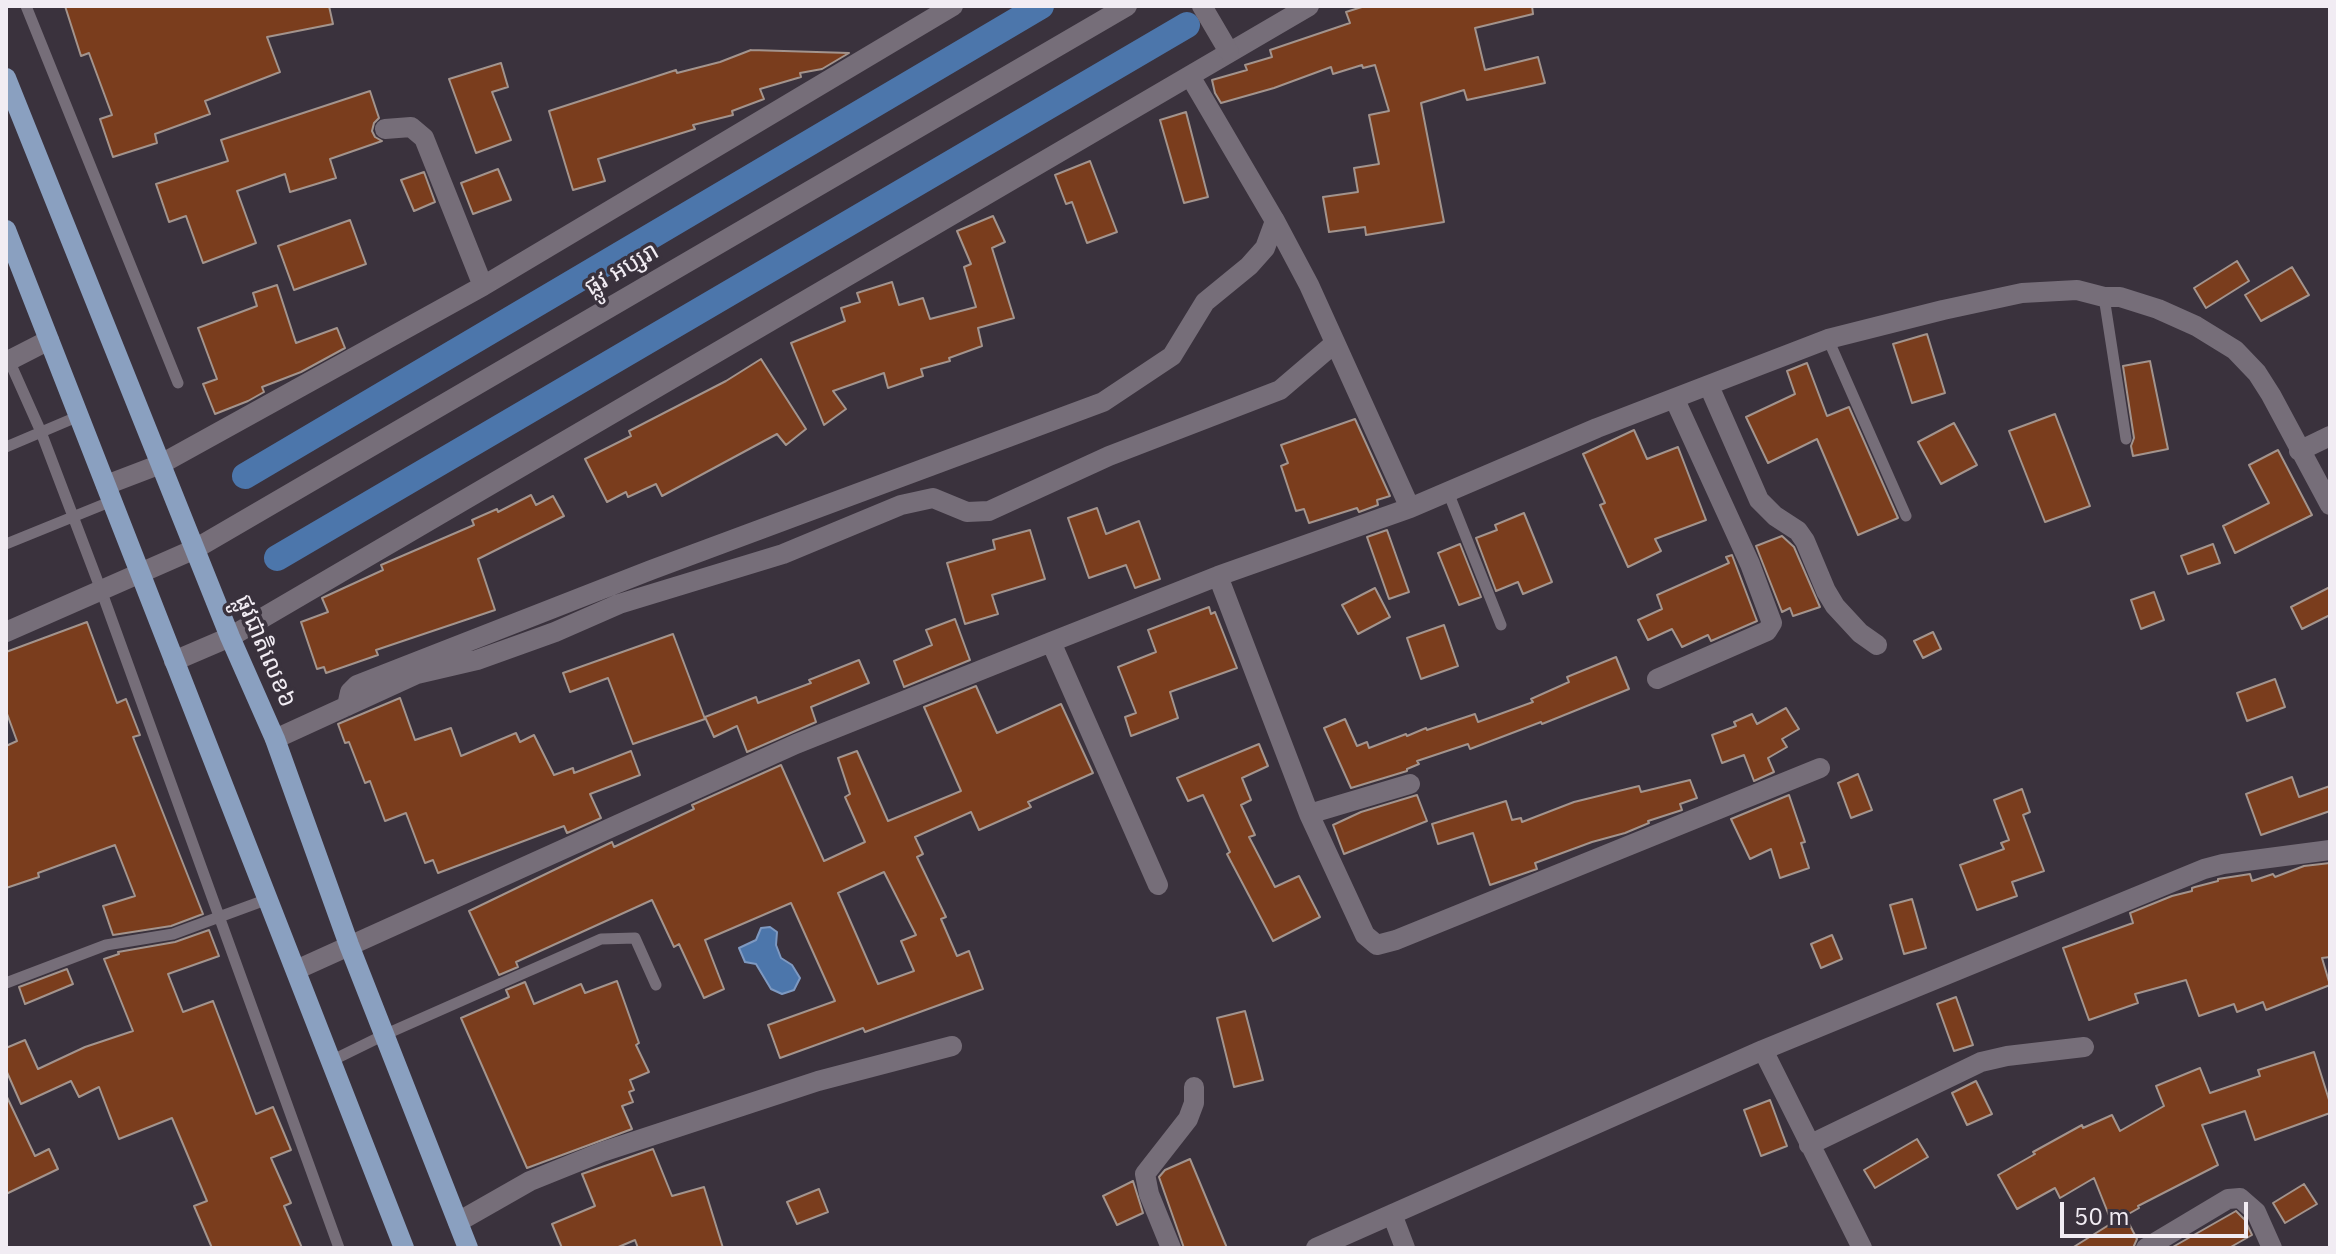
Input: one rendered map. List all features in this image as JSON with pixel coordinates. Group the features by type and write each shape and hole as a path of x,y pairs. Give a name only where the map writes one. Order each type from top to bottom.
{"main road":[{"name":"ផ្លូវជាតិលេខ៦","path":"6,78 230,637 275,739 349,945 468,1248"},
{"path":"6,230 18,273 49,340 404,1248"}],"street":[{"path":"109,493 483,286 953,6"},
{"name":"ផ្លូវ អប្សរា","path":"6,632 195,549 1127,6"},
{"path":"1202,6 1229,52"},
{"path":"174,661 230,637 1309,6"},
{"path":"1190,76 1275,221 1410,508"},
{"path":"385,129 411,127 424,138 483,286"},
{"path":"347,706 352,688 370,679 651,570 1103,402 1172,356 1205,302 1249,266 1265,248 1275,221"},
{"path":"296,970 796,744 1218,576 1410,508 1597,428 1828,339 2022,293 2077,290 2104,297 2120,297 2196,326 2235,350 2257,373 2271,395 2330,505"},
{"path":"7,359 49,340"},
{"path":"275,739 417,674 477,660 555,632 619,604 783,554 901,505 933,498 967,512 989,511 1109,456 1280,390 1335,343"},
{"path":"1709,386 1759,500 1775,516 1798,531 1835,606 1860,633 1877,645"},
{"path":"1657,679 1767,631 1772,623 1750,564 1675,400"},
{"path":"2299,451 2330,436"},
{"path":"1218,576 1309,814 1365,935 1377,945 1396,940 1820,768"},
{"path":"1051,642 1158,885"},
{"path":"1309,814 1410,784"},
{"path":"1316,1248 1763,1050 2204,869 2330,850"},
{"path":"458,1222 530,1181 602,1152 818,1081 952,1046"},
{"path":"1809,1145 1981,1062 2084,1047"},
{"path":"1763,1050 1862,1248"},
{"path":"1171,1248 1149,1194 1145,1174 1188,1119 1194,1103 1194,1087"},
{"path":"2146,1248 2228,1199 2240,1198 2256,1212 2272,1248"},
{"path":"1392,1214 1405,1248"}],"lane":[{"path":"26,6 178,383"},
{"path":"2104,297 2126,439"},
{"path":"1828,339 1906,516"},
{"path":"7,359 41,432 74,517 339,1248"},
{"path":"6,447 79,416"},
{"path":"1448,492 1501,625"},
{"path":"6,544 74,517 109,493"},
{"path":"6,983 106,945 173,934 268,899"},
{"path":"331,1061 601,939 635,938 656,985"}],"water":[{"path":"770,927 777,932 776,945 781,958 792,965 800,978 794,990 782,994 771,989 756,964 745,962 739,948 756,940 761,928"}],"building":[{"path":"65,6 329,6 333,24 267,37 280,72 205,101 210,114 155,134 157,143 113,157 100,119 112,115 89,53 81,56"},
{"path":"1365,6 1532,6 1533,14 1475,28 1485,70 1538,57 1545,83 1467,100 1464,90 1421,103 1444,222 1366,235 1365,227 1329,232 1323,197 1358,192 1354,168 1379,164 1369,115 1389,111 1375,65 1363,68 1362,65 1333,74 1331,67 1221,103 1215,93 1212,80 1247,70 1245,65 1272,57 1270,50 1350,23 1346,12"},
{"path":"751,50 849,53 822,69 800,73 801,77 760,89 764,99 732,111 733,115 693,125 695,129 598,159 605,181 573,190 549,111 676,70 677,73 720,62"},
{"path":"501,63 508,87 492,92 511,140 476,153 449,79"},
{"path":"370,91 379,118 372,131 382,141 330,159 336,178 290,192 285,174 237,191 256,243 203,263 186,216 169,222 156,184 228,161 221,140"},
{"path":"1186,112 1208,197 1184,203 1160,120"},
{"path":"1090,161 1117,232 1087,243 1072,202 1066,204 1055,175"},
{"path":"498,169 511,200 473,214 461,183"},
{"path":"424,172 435,202 414,211 401,180"},
{"path":"993,216 1005,242 992,248 1014,318 978,328 982,346 949,358 950,361 921,369 923,376 888,388 884,373 833,391 846,409 824,425 791,343 845,321 841,308 860,302 857,293 892,282 899,305 923,298 930,319 976,307 964,267 971,264 957,231"},
{"path":"350,220 366,264 294,290 278,246"},
{"path":"2237,261 2249,281 2206,308 2194,288"},
{"path":"2292,267 2309,295 2261,321 2245,295"},
{"path":"277,285 296,343 337,328 345,348 301,372 262,387 264,392 248,401 215,414 203,384 217,379 198,328 257,306 253,293"},
{"path":"1927,334 1945,393 1912,403 1893,344"},
{"path":"761,359 806,429 786,445 777,434 662,496 656,484 628,497 626,492 607,502 585,459 631,436 629,431 726,381"},
{"path":"2150,361 2168,449 2133,456 2131,446 2134,438 2123,366"},
{"path":"1807,363 1827,416 1849,407 1898,518 1858,535 1817,439 1768,463 1746,417 1795,394 1787,371"},
{"path":"2055,414 2090,506 2045,522 2009,431"},
{"path":"1355,419 1390,496 1377,500 1378,505 1359,512 1357,508 1309,523 1304,509 1296,511 1281,466 1288,463 1281,445"},
{"path":"1954,423 1977,465 1941,484 1918,442"},
{"path":"1634,430 1647,459 1678,447 1706,520 1655,539 1661,551 1628,567 1600,505 1605,503 1583,454"},
{"path":"2278,450 2312,515 2235,553 2223,526 2269,503 2249,465"},
{"path":"531,495 536,505 553,496 564,516 478,559 495,610 376,650 378,655 326,673 324,667 317,669 301,622 328,612 322,598 383,570 381,565 474,525 472,520 497,509 498,512"},
{"path":"1097,508 1106,534 1139,521 1160,579 1135,588 1126,565 1089,578 1068,518"},
{"path":"1524,513 1552,582 1523,594 1518,582 1496,591 1476,538 1497,530 1495,525"},
{"path":"1030,530 1045,579 992,595 998,614 965,624 947,563 995,549 993,540"},
{"path":"1387,530 1409,592 1389,599 1367,537"},
{"path":"1782,536 1794,547 1820,607 1793,616 1790,608 1782,612 1756,546"},
{"path":"1460,544 1481,597 1459,605 1438,553"},
{"path":"2213,544 2220,563 2188,574 2181,556"},
{"path":"1732,555 1757,621 1711,641 1708,635 1682,647 1672,629 1648,640 1638,620 1662,609 1657,595 1729,563 1726,557"},
{"path":"2330,587 2330,615 2302,629 2291,607"},
{"path":"1375,588 1390,617 1358,634 1342,605"},
{"path":"2154,592 2164,620 2141,629 2131,600"},
{"path":"1209,607 1211,614 1215,612 1237,668 1170,692 1178,718 1131,736 1125,717 1136,713 1118,667 1156,652 1148,630"},
{"path":"955,619 970,660 904,687 894,661 932,645 926,630"},
{"path":"87,622 117,703 126,699 140,735 133,737 203,914 171,926 113,935 103,906 135,896 115,845 6,888 6,746 17,741 6,711 6,652"},
{"path":"1444,625 1458,666 1421,679 1407,638"},
{"path":"1933,632 1941,649 1923,658 1914,641"},
{"path":"673,634 705,719 633,744 608,678 570,692 563,673"},
{"path":"1616,657 1629,689 1542,724 1470,749 1468,744 1417,761 1419,764 1407,771 1351,788 1324,728 1345,719 1357,746 1367,742 1369,748 1475,714 1478,722 1533,702 1531,699 1569,682 1567,677"},
{"path":"859,660 869,683 811,707 816,722 747,752 737,726 714,737 705,717 756,697 758,703"},
{"path":"2275,679 2285,707 2247,721 2237,693"},
{"path":"976,686 997,733 1061,704 1093,773 1028,802 1031,807 979,830 971,812 915,837 923,854 917,857 946,917 941,919 957,956 969,951 983,989 865,1032 863,1028 780,1058 768,1025 835,1001 791,903 705,940 724,989 704,998 679,944 674,947 652,900 516,962 518,967 499,975 469,911 612,842 614,847 694,809 692,805 781,765 824,861 865,842 845,797 850,794 838,758 857,751 888,821 961,791 924,707","holes":["884,872 916,935 901,941 914,971 878,984 838,893"]},
{"path":"400,698 415,740 451,728 461,756 516,733 520,742 534,735 554,775 573,768 574,773 631,751 640,775 590,794 601,818 567,833 564,826 438,873 433,860 425,863 406,813 385,821 370,781 365,783 349,742 345,743 338,724"},
{"path":"1786,708 1799,729 1782,739 1787,747 1768,758 1774,772 1754,781 1744,755 1722,763 1712,735 1736,726 1734,722 1752,714 1757,724"},
{"path":"1259,744 1268,766 1242,778 1251,800 1241,805 1255,835 1249,837 1275,887 1299,876 1320,917 1273,941 1227,854 1230,852 1203,795 1188,801 1177,778"},
{"path":"1858,774 1872,810 1851,818 1838,783"},
{"path":"2292,777 2299,797 2330,786 2330,811 2261,835 2246,794"},
{"path":"1690,780 1697,798 1680,804 1682,810 1535,863 1537,869 1490,885 1473,833 1438,844 1432,824 1506,801 1512,820 1521,818 1522,822 1574,802 1639,786 1641,792"},
{"path":"2022,789 2030,812 2023,815 2044,871 2012,882 2017,896 1977,910 1960,865 2004,849 2001,843 2009,840 1994,800"},
{"path":"1417,795 1427,821 1344,854 1333,825 1361,812"},
{"path":"1789,795 1805,842 1801,843 1809,868 1780,878 1771,849 1750,859 1731,819"},
{"path":"2330,863 2330,957 2322,958 2330,985 2266,1010 2263,1002 2237,1012 2234,1004 2199,1016 2186,980 2135,994 2138,1003 2089,1020 2063,948 2133,923 2130,913 2218,879 2250,874 2252,881 2273,874 2275,877 2304,866"},
{"path":"1912,899 1926,948 1904,954 1890,905"},
{"path":"209,930 219,956 168,974 183,1012 213,1001 256,1114 273,1107 291,1150 271,1158 291,1203 284,1206 302,1248 212,1248 194,1206 207,1201 172,1118 119,1139 99,1087 79,1097 71,1081 21,1104 6,1070 6,1048 25,1040 38,1069 85,1047 133,1031 104,959 118,952 175,942"},
{"path":"1832,935 1842,959 1821,968 1811,944"},
{"path":"67,969 73,984 25,1004 19,987"},
{"path":"617,981 639,1043 636,1045 649,1072 630,1080 634,1090 629,1092 633,1102 622,1106 632,1129 527,1168 461,1018 509,997 506,990 525,982 534,1004 581,984 585,993"},
{"path":"1956,997 1973,1045 1954,1051 1937,1004"},
{"path":"1245,1011 1263,1080 1234,1087 1217,1018"},
{"path":"2314,1052 2330,1103 2330,1113 2255,1140 2245,1111 2202,1125 2218,1165 2138,1206 2125,1216 2137,1239 2133,1248 2072,1248 2112,1223 2094,1178 2060,1198 2055,1188 2017,1209 1998,1175 2082,1125 2083,1128 2112,1115 2120,1131 2164,1106 2156,1086 2200,1068 2210,1093 2260,1076 2258,1070"},
{"path":"1976,1081 1992,1114 1967,1125 1952,1093"},
{"path":"6,1095 35,1156 49,1149 58,1169 6,1194"},
{"path":"1770,1100 1787,1146 1761,1156 1744,1110"},
{"path":"1917,1139 1928,1157 1875,1188 1864,1170"},
{"path":"653,1149 672,1196 704,1187 723,1248 638,1248 635,1240 616,1248 562,1248 552,1224 595,1206 582,1174"},
{"path":"1190,1159 1227,1248 1184,1248 1159,1177 1165,1170"},
{"path":"1133,1181 1143,1213 1117,1225 1103,1196"},
{"path":"2304,1184 2317,1204 2285,1223 2273,1203"},
{"path":"819,1189 828,1212 797,1224 787,1202"},
{"path":"2236,1211 2245,1220 2252,1235 2229,1248 2171,1248"}],"waterway":[{"path":"245,476 1041,6"},
{"path":"277,558 1187,25"}]}
